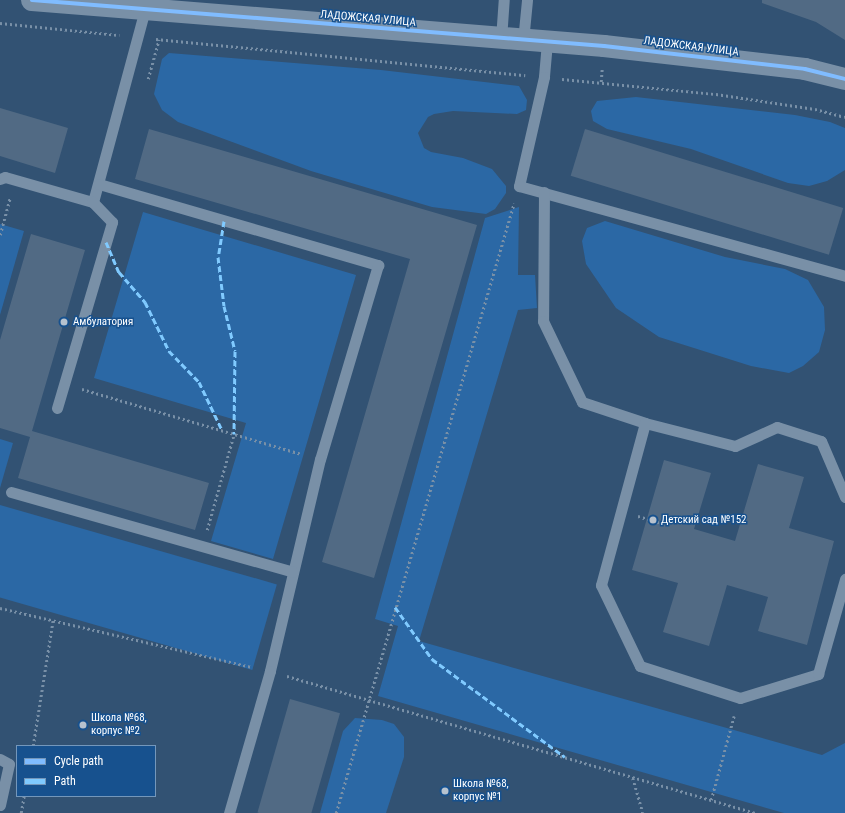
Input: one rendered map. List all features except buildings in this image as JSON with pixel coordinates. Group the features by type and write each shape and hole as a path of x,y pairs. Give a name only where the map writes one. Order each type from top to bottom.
{"street":[{"name":"ЛАДОЖСКАЯ УЛИЦА","path":"32,0 523,41 604,46 805,69 845,79"}],"lane":[{"path":"501,39 504,0"},
{"path":"523,41 527,0"},
{"path":"93,202 145,9"},
{"path":"547,42 544,77 519,186 845,276"},
{"path":"0,179 5,177 93,202 112,222 57,408"},
{"path":"99,184 378,266 320,459 270,671 229,813"},
{"path":"544,192 543,321 582,402 645,422 735,446 777,427 821,441 845,497"},
{"path":"645,422 601,585 640,666 740,698 818,674 845,579"},
{"path":"11,492 293,572"},
{"path":"0,759 9,764 0,805"}],"path":[{"path":"0,23 716,94 815,109 845,117"},
{"path":"336,813 519,186"},
{"path":"64,384 320,459"},
{"path":"203,546 234,434"},
{"path":"0,608 270,671 755,813"},
{"path":"33,745 53,620"},
{"path":"711,800 740,698"},
{"path":"633,777 644,813"},
{"path":"22,813 24,797"}],"shaded area":[{"path":"169,53 381,70 519,86 527,100 526,110 517,114 453,111 434,114 428,117 418,133 424,148 431,152 463,158 492,169 506,186 506,193 495,209 486,214 432,207 311,171 178,122 162,110 154,94 162,59"},
{"path":"636,97 795,115 830,122 845,128 845,170 827,181 809,186 788,183 691,149 607,129 593,121 591,111 597,101"},
{"path":"519,207 518,275 535,275 537,308 518,310 419,641 822,755 845,743 845,813 784,813 378,696 398,626 375,619 485,218"},
{"path":"143,212 356,275 273,559 211,541 246,423 94,378"},
{"path":"605,221 725,257 785,269 808,280 824,307 825,330 819,352 803,366 789,373 751,366 659,337 616,308 586,264 582,241 587,228"},
{"path":"0,224 24,231 0,315"},
{"path":"0,439 13,443 0,488"},
{"path":"0,505 277,584 252,670 0,598"},
{"path":"355,718 382,720 394,724 404,737 404,757 386,813 320,813 343,731"}],"marked path":[{"path":"224,221 218,257 224,306 235,351 234,434"},
{"path":"106,242 119,272 145,302 169,351 199,382 222,430"},
{"path":"395,607 432,659 565,757"}],"cycle path":[{"path":"32,0 604,46 805,69 845,79"}],"place":[{"name":"Амбулатория","path":"64,322"},
{"name":"Детский сад №152","path":"653,520"},
{"name":"Школа №68, корпус №2","path":"83,725"},
{"name":"Школа №68, корпус №1","path":"445,791"}]}
